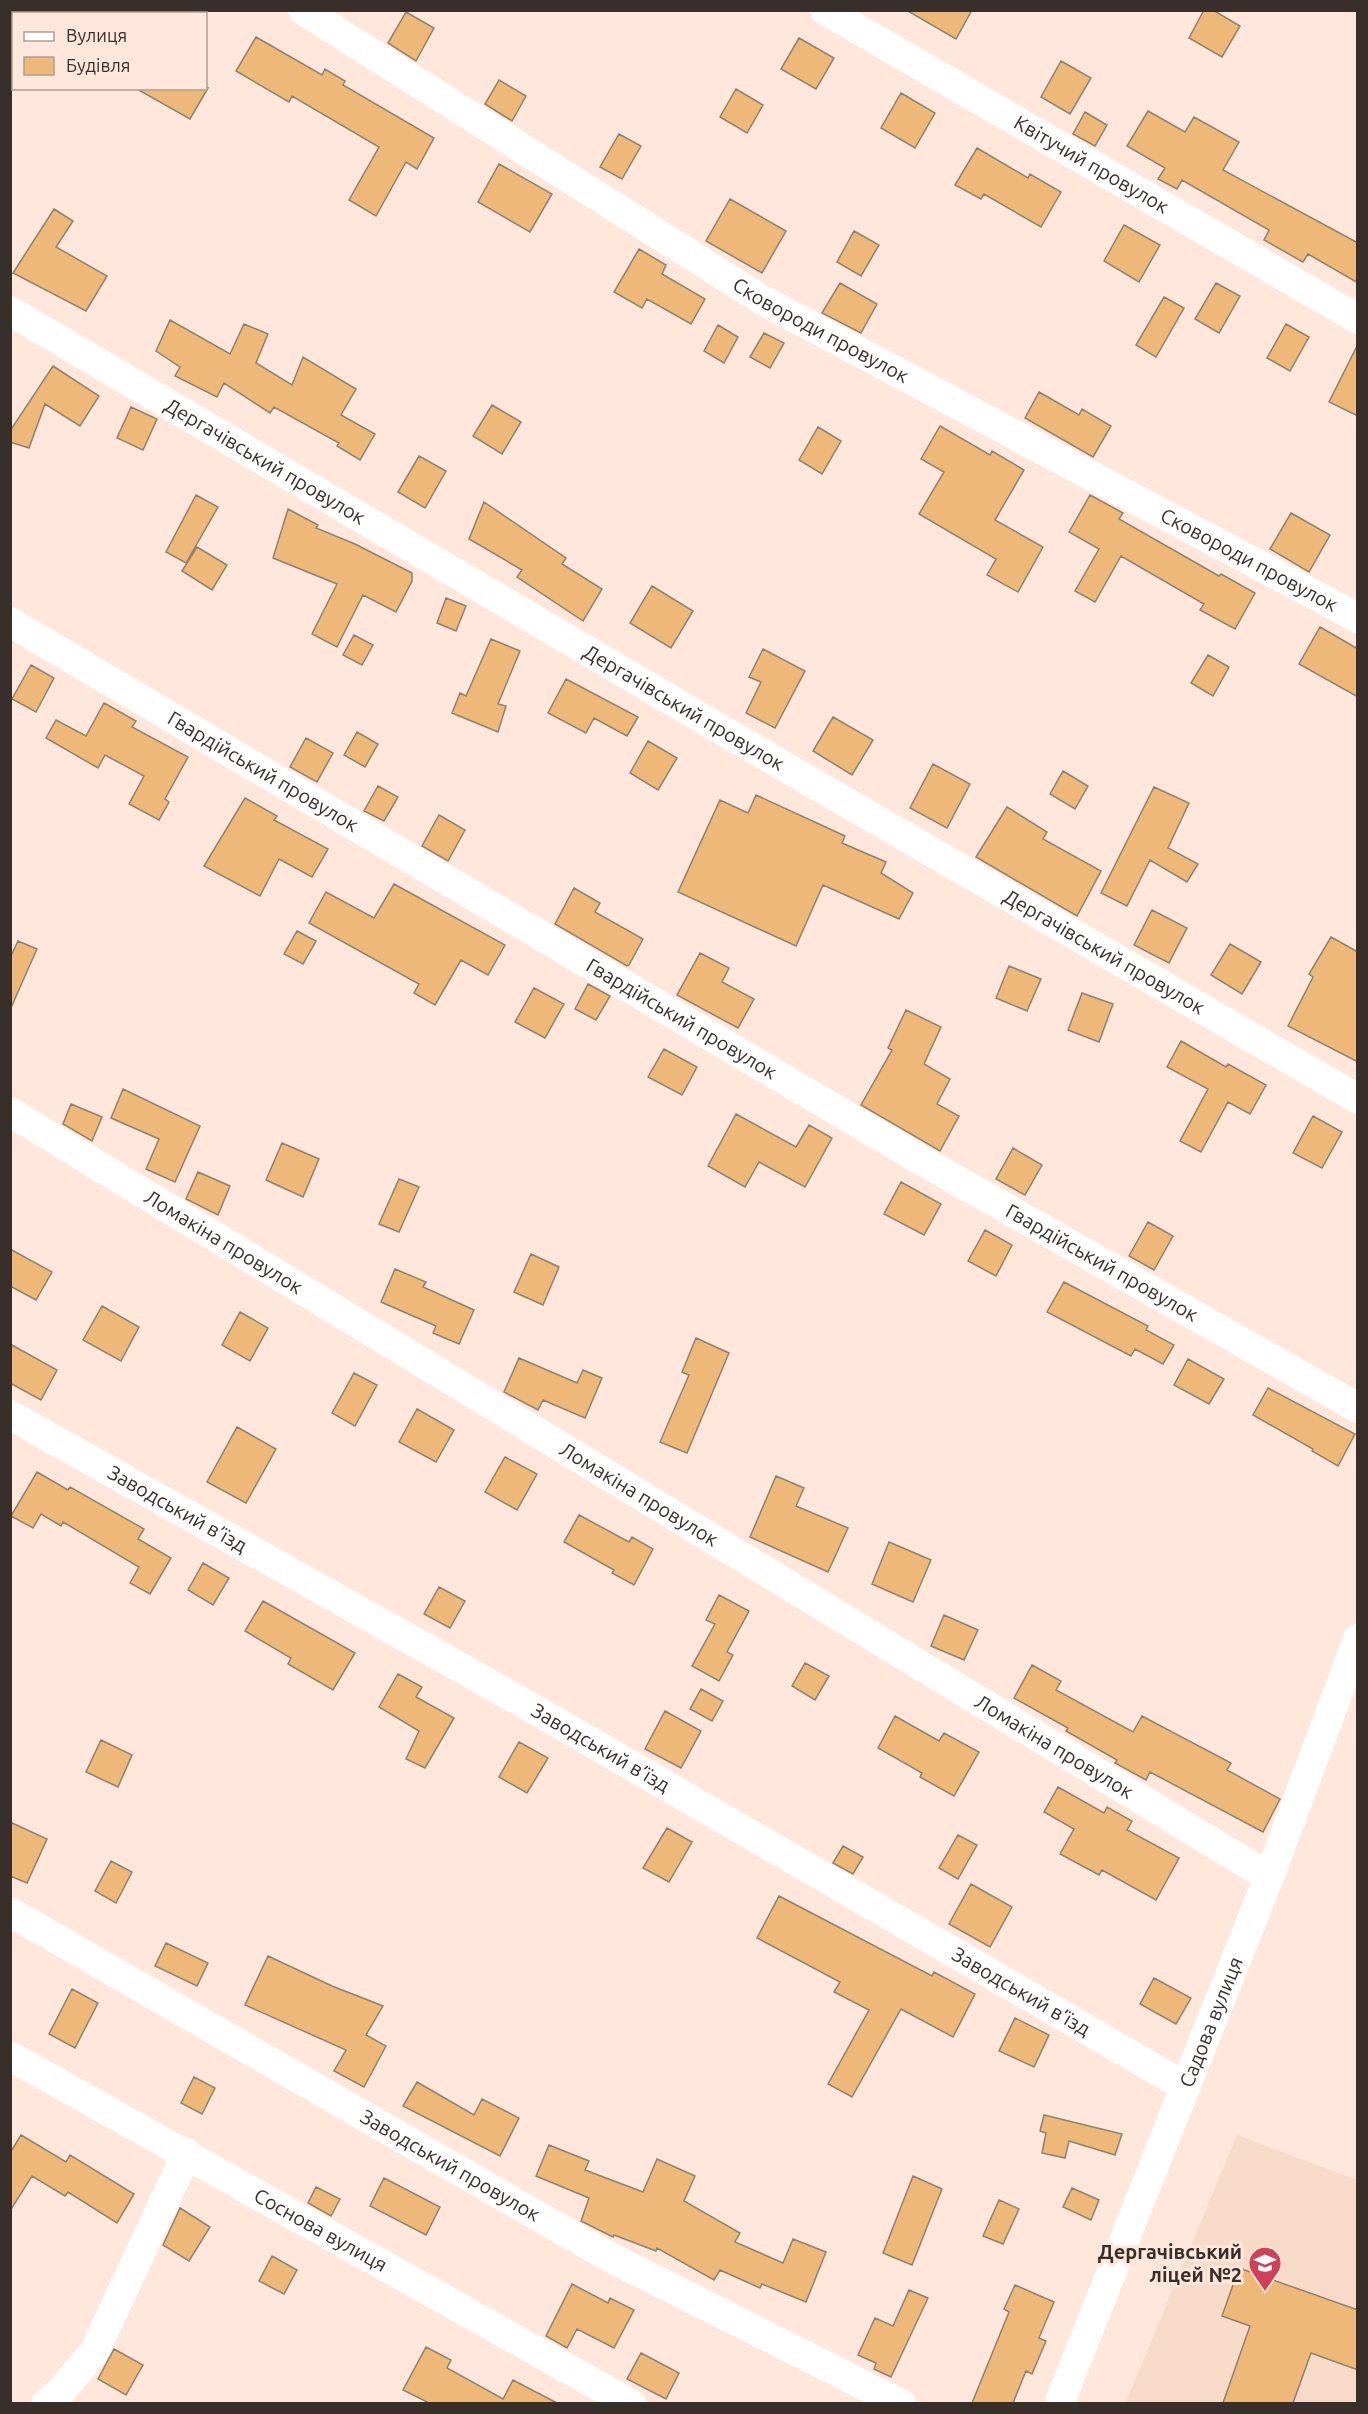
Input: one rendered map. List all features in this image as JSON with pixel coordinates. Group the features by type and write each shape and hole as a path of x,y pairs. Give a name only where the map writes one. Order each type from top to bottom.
{"street":[{"name":"Сковороди провулок","path":"303,10 764,301 1358,618"},
{"name":"Квітучий провулок","path":"825,10 1358,319"},
{"name":"Дергачівський провулок","path":"10,311 1358,1100"},
{"name":"Гвардійський провулок","path":"10,622 914,1156 1358,1408"},
{"name":"Ломакіна провулок","path":"10,1112 1269,1877"},
{"name":"Заводський в’їзд","path":"10,1415 534,1709 1186,2087"},
{"name":"Садова вулиця","path":"1059,2403 1269,1877 1358,1639"},
{"name":"Заводський провулок","path":"10,1912 604,2254 901,2403"},
{"name":"Соснова вулиця","path":"10,2056 187,2153 630,2403"},
{"path":"46,2403 60,2392 94,2352 187,2153"}],"shaded area":[{"name":"Дергачівський ліцей №2","path":"1237,2135 1357,2180 1357,2403 1125,2404"}],"building":[{"path":"906,10 972,10 956,39"},
{"path":"1204,10 1213,10 1240,26 1222,57 1189,38"},
{"path":"406,12 434,28 416,61 388,43"},
{"path":"256,37 322,75 325,69 345,81 343,85 434,138 417,169 406,162 376,216 349,200 379,147 292,96 289,102 236,71"},
{"path":"799,38 834,58 816,89 781,69"},
{"path":"1061,61 1091,78 1070,114 1041,97"},
{"path":"499,80 526,96 512,121 485,104"},
{"path":"736,89 763,105 747,133 720,117"},
{"path":"139,90 207,90 190,119"},
{"path":"901,93 935,113 915,148 881,128"},
{"path":"1148,111 1185,132 1194,117 1239,142 1223,170 1358,243 1358,283 1308,254 1303,262 1264,240 1269,230 1182,180 1177,189 1158,179 1165,168 1127,146"},
{"path":"1085,112 1107,125 1095,146 1073,134"},
{"path":"619,134 641,146 622,179 600,167"},
{"path":"977,148 1028,178 1030,174 1061,192 1041,227 984,194 981,199 955,185"},
{"path":"499,164 552,194 530,232 478,202"},
{"path":"730,199 786,231 762,273 706,241"},
{"path":"54,209 73,221 56,247 107,276 86,311 13,273"},
{"path":"1124,225 1160,245 1139,282 1104,261"},
{"path":"854,231 879,245 861,276 837,262"},
{"path":"639,249 666,265 662,274 705,299 691,324 647,299 642,308 614,292"},
{"path":"840,283 877,304 861,333 822,313"},
{"path":"1216,283 1240,296 1219,333 1195,319"},
{"path":"1164,297 1184,308 1156,357 1136,345"},
{"path":"170,320 230,354 244,324 268,334 256,363 292,385 303,357 356,389 341,415 375,434 360,460 337,446 339,443 274,407 270,413 224,383 217,397 175,376 180,367 156,351"},
{"path":"1286,324 1309,337 1290,371 1267,358"},
{"path":"718,325 738,337 724,363 704,351"},
{"path":"764,333 784,343 770,368 750,357"},
{"path":"1358,344 1358,416 1329,402"},
{"path":"53,366 99,396 80,426 45,404 29,448 10,442 10,431"},
{"path":"1039,392 1079,415 1082,409 1111,426 1093,457 1025,418"},
{"path":"492,405 521,422 502,454 473,436"},
{"path":"131,407 157,419 143,450 117,438"},
{"path":"940,426 990,455 992,451 1024,470 995,520 1043,547 1018,592 987,575 996,559 919,514 944,472 921,459"},
{"path":"818,427 841,441 822,474 799,460"},
{"path":"419,456 446,471 425,508 398,492"},
{"path":"196,495 218,507 186,563 166,552"},
{"path":"1090,495 1123,513 1119,519 1219,576 1221,574 1255,593 1235,629 1200,610 1204,604 1121,556 1095,602 1075,591 1099,549 1069,532"},
{"path":"484,502 566,558 562,564 602,589 583,621 517,577 522,570 469,539"},
{"path":"288,509 318,525 316,528 355,544 412,573 412,581 396,612 363,595 337,647 312,634 337,584 273,558"},
{"path":"1291,513 1330,535 1309,572 1270,549"},
{"path":"197,547 227,565 212,590 182,571"},
{"path":"652,586 693,611 671,648 630,623"},
{"path":"446,598 466,606 456,631 437,623"},
{"path":"1320,627 1358,649 1358,697 1299,664"},
{"path":"354,635 373,645 362,665 343,655"},
{"path":"491,639 520,651 498,704 506,706 498,732 452,713 460,693 466,696"},
{"path":"763,649 805,671 775,728 746,713 761,682 749,677"},
{"path":"1208,655 1229,667 1213,696 1191,683"},
{"path":"31,665 54,678 36,712 12,699"},
{"path":"566,679 638,717 627,736 594,718 586,733 548,713"},
{"path":"104,703 136,721 132,727 188,757 165,799 169,802 159,820 129,804 144,776 105,755 98,768 46,738 56,720 86,736"},
{"path":"833,717 873,740 852,775 813,751"},
{"path":"357,732 378,744 365,767 344,755"},
{"path":"306,738 333,753 317,782 290,767"},
{"path":"648,741 677,758 658,790 630,773"},
{"path":"933,764 970,784 947,828 910,808"},
{"path":"1063,771 1088,786 1075,809 1050,794"},
{"path":"378,786 398,797 384,821 364,811"},
{"path":"1154,787 1189,803 1168,848 1198,864 1187,882 1150,860 1127,906 1101,893"},
{"path":"756,795 845,836 842,843 886,862 881,873 913,893 899,919 823,885 796,946 678,892 720,800 748,813"},
{"path":"245,798 277,816 274,820 328,849 312,877 279,859 260,896 204,866"},
{"path":"1007,807 1047,832 1043,839 1101,871 1077,916 976,857"},
{"path":"439,815 465,830 448,861 422,846"},
{"path":"394,884 505,945 488,975 461,960 435,1005 414,993 419,984 309,923 326,892 374,918"},
{"path":"574,888 600,903 595,912 643,939 629,965 627,966 555,924"},
{"path":"1152,910 1187,928 1169,963 1134,945"},
{"path":"297,931 316,941 303,964 284,954"},
{"path":"1331,937 1358,952 1358,1062 1288,1026 1313,977 1309,974"},
{"path":"18,941 37,949 10,1010 10,958"},
{"path":"1230,944 1261,962 1242,994 1211,975"},
{"path":"700,953 729,968 722,982 754,999 738,1028 677,995"},
{"path":"1009,966 1041,979 1027,1011 996,998"},
{"path":"588,984 610,996 596,1020 575,1009"},
{"path":"534,988 564,1004 545,1038 515,1022"},
{"path":"1082,993 1113,1004 1099,1042 1068,1030"},
{"path":"906,1010 941,1027 924,1064 950,1079 937,1104 959,1116 940,1151 861,1105 892,1050 888,1048"},
{"path":"1181,1041 1226,1067 1228,1064 1266,1085 1250,1114 1228,1102 1201,1152 1180,1141 1208,1089 1167,1067"},
{"path":"664,1049 697,1067 682,1095 648,1077"},
{"path":"123,1089 200,1126 175,1182 146,1169 159,1139 111,1118"},
{"path":"71,1104 102,1117 92,1141 63,1124"},
{"path":"736,1114 796,1147 809,1125 832,1138 805,1187 759,1162 745,1187 708,1166"},
{"path":"1313,1116 1342,1132 1322,1168 1293,1153"},
{"path":"282,1143 319,1159 303,1197 266,1180"},
{"path":"1013,1148 1042,1165 1025,1195 996,1179"},
{"path":"198,1172 230,1186 218,1215 186,1199"},
{"path":"399,1179 419,1187 399,1232 379,1224"},
{"path":"901,1182 941,1204 924,1235 884,1214"},
{"path":"1148,1222 1173,1236 1154,1270 1129,1256"},
{"path":"985,1230 1012,1245 996,1276 968,1261"},
{"path":"10,1249 52,1272 36,1300 10,1286"},
{"path":"531,1254 559,1267 543,1305 514,1292"},
{"path":"395,1269 426,1282 423,1287 474,1310 459,1344 433,1333 436,1326 381,1302"},
{"path":"1064,1282 1148,1326 1146,1330 1174,1345 1163,1364 1135,1349 1131,1356 1047,1312"},
{"path":"102,1306 139,1327 121,1361 83,1340"},
{"path":"240,1312 268,1328 250,1361 222,1345"},
{"path":"696,1338 729,1353 687,1453 660,1442 689,1375 682,1372"},
{"path":"10,1344 57,1370 41,1400 10,1383"},
{"path":"519,1358 577,1383 583,1370 602,1378 585,1418 543,1400 538,1410 504,1392"},
{"path":"1188,1359 1224,1379 1209,1404 1174,1385"},
{"path":"354,1373 377,1385 355,1426 332,1413"},
{"path":"1268,1388 1355,1434 1338,1466 1253,1415"},
{"path":"417,1409 454,1430 436,1462 399,1442"},
{"path":"237,1427 276,1449 246,1503 207,1482"},
{"path":"505,1457 537,1474 517,1510 485,1492"},
{"path":"37,1472 68,1490 70,1487 144,1529 138,1539 171,1558 150,1594 130,1583 139,1567 63,1522 61,1526 41,1514 33,1528 11,1516"},
{"path":"776,1476 804,1488 796,1506 848,1528 828,1572 750,1537"},
{"path":"579,1515 629,1542 632,1537 653,1549 634,1585 612,1573 614,1570 564,1542"},
{"path":"889,1542 931,1560 913,1602 872,1584"},
{"path":"203,1563 229,1578 213,1605 188,1590"},
{"path":"439,1587 465,1601 450,1628 424,1614"},
{"path":"719,1595 749,1611 727,1652 733,1655 719,1681 692,1666 715,1624 706,1620"},
{"path":"263,1601 355,1653 333,1690 288,1664 291,1658 245,1631"},
{"path":"944,1615 978,1630 964,1660 931,1646"},
{"path":"805,1663 829,1676 815,1700 792,1686"},
{"path":"1032,1665 1061,1681 1056,1690 1133,1732 1142,1716 1231,1763 1227,1770 1280,1799 1263,1832 1150,1772 1146,1780 1115,1763 1117,1760 1066,1731 1068,1728 1014,1698"},
{"path":"398,1674 422,1687 416,1697 454,1718 425,1768 406,1759 419,1731 379,1707"},
{"path":"701,1689 723,1701 712,1721 690,1709"},
{"path":"665,1711 701,1731 681,1768 645,1749"},
{"path":"895,1716 939,1741 944,1733 979,1752 954,1796 920,1777 922,1773 878,1748"},
{"path":"101,1740 132,1755 118,1787 86,1772"},
{"path":"519,1742 548,1758 527,1793 499,1777"},
{"path":"1058,1787 1104,1813 1107,1807 1132,1821 1127,1830 1179,1858 1156,1900 1102,1870 1099,1875 1060,1854 1074,1829 1044,1812"},
{"path":"10,1822 47,1839 27,1883 10,1876"},
{"path":"667,1828 692,1842 669,1882 643,1868"},
{"path":"958,1835 977,1845 958,1879 939,1868"},
{"path":"843,1846 863,1857 853,1874 833,1863"},
{"path":"111,1861 132,1872 116,1903 95,1891"},
{"path":"971,1884 1012,1907 990,1947 949,1924"},
{"path":"779,1896 932,1976 934,1972 975,1994 953,2037 901,2009 852,2097 828,2084 869,2010 834,1992 840,1982 757,1938"},
{"path":"166,1943 208,1963 197,1986 155,1966"},
{"path":"268,1956 332,1986 383,2006 366,2035 386,2046 364,2087 334,2071 346,2050 245,2005"},
{"path":"1154,1978 1191,1998 1176,2024 1140,2004"},
{"path":"72,1989 98,2003 75,2048 49,2034"},
{"path":"1015,2018 1049,2035 1034,2067 999,2051"},
{"path":"194,2077 215,2088 202,2114 181,2103"},
{"path":"417,2082 474,2115 482,2099 519,2118 500,2156 403,2106"},
{"path":"1044,2115 1122,2134 1115,2155 1069,2141 1065,2158 1042,2153 1046,2133 1040,2131"},
{"path":"21,2135 66,2162 70,2155 134,2194 117,2223 68,2192 65,2196 32,2176 10,2211 10,2153"},
{"path":"549,2145 589,2161 585,2170 643,2192 657,2159 695,2176 684,2201 740,2233 735,2242 783,2263 793,2239 826,2252 806,2302 762,2284 760,2288 720,2270 714,2280 657,2248 656,2251 614,2235 613,2237 581,2221 589,2198 536,2176"},
{"path":"913,2176 942,2189 912,2265 883,2253"},
{"path":"384,2178 440,2207 426,2235 370,2206"},
{"path":"316,2187 340,2199 331,2216 308,2203"},
{"path":"1072,2188 1099,2200 1091,2220 1063,2207"},
{"path":"999,2200 1019,2209 1003,2244 983,2236"},
{"path":"180,2208 210,2227 189,2261 163,2245"},
{"path":"272,2256 297,2270 284,2294 259,2281"},
{"path":"1239,2268 1358,2310 1358,2370 1311,2353 1293,2403 1223,2403 1250,2326 1222,2316"},
{"path":"572,2284 608,2303 610,2298 634,2310 614,2348 577,2329 567,2348 546,2336"},
{"path":"1015,2285 1054,2302 1039,2338 1046,2341 1032,2374 1026,2371 1013,2403 972,2403 1009,2312 1004,2309"},
{"path":"909,2290 928,2298 891,2377 874,2369 876,2363 858,2355 875,2318 893,2326"},
{"path":"426,2347 451,2360 447,2368 503,2399 513,2380 557,2403 429,2403 403,2390"},
{"path":"114,2349 143,2365 126,2395 98,2379"},
{"path":"641,2353 679,2373 666,2399 627,2379"}],"place":[{"name":"Дергачівський ліцей №2","path":"1265,2292"}]}
